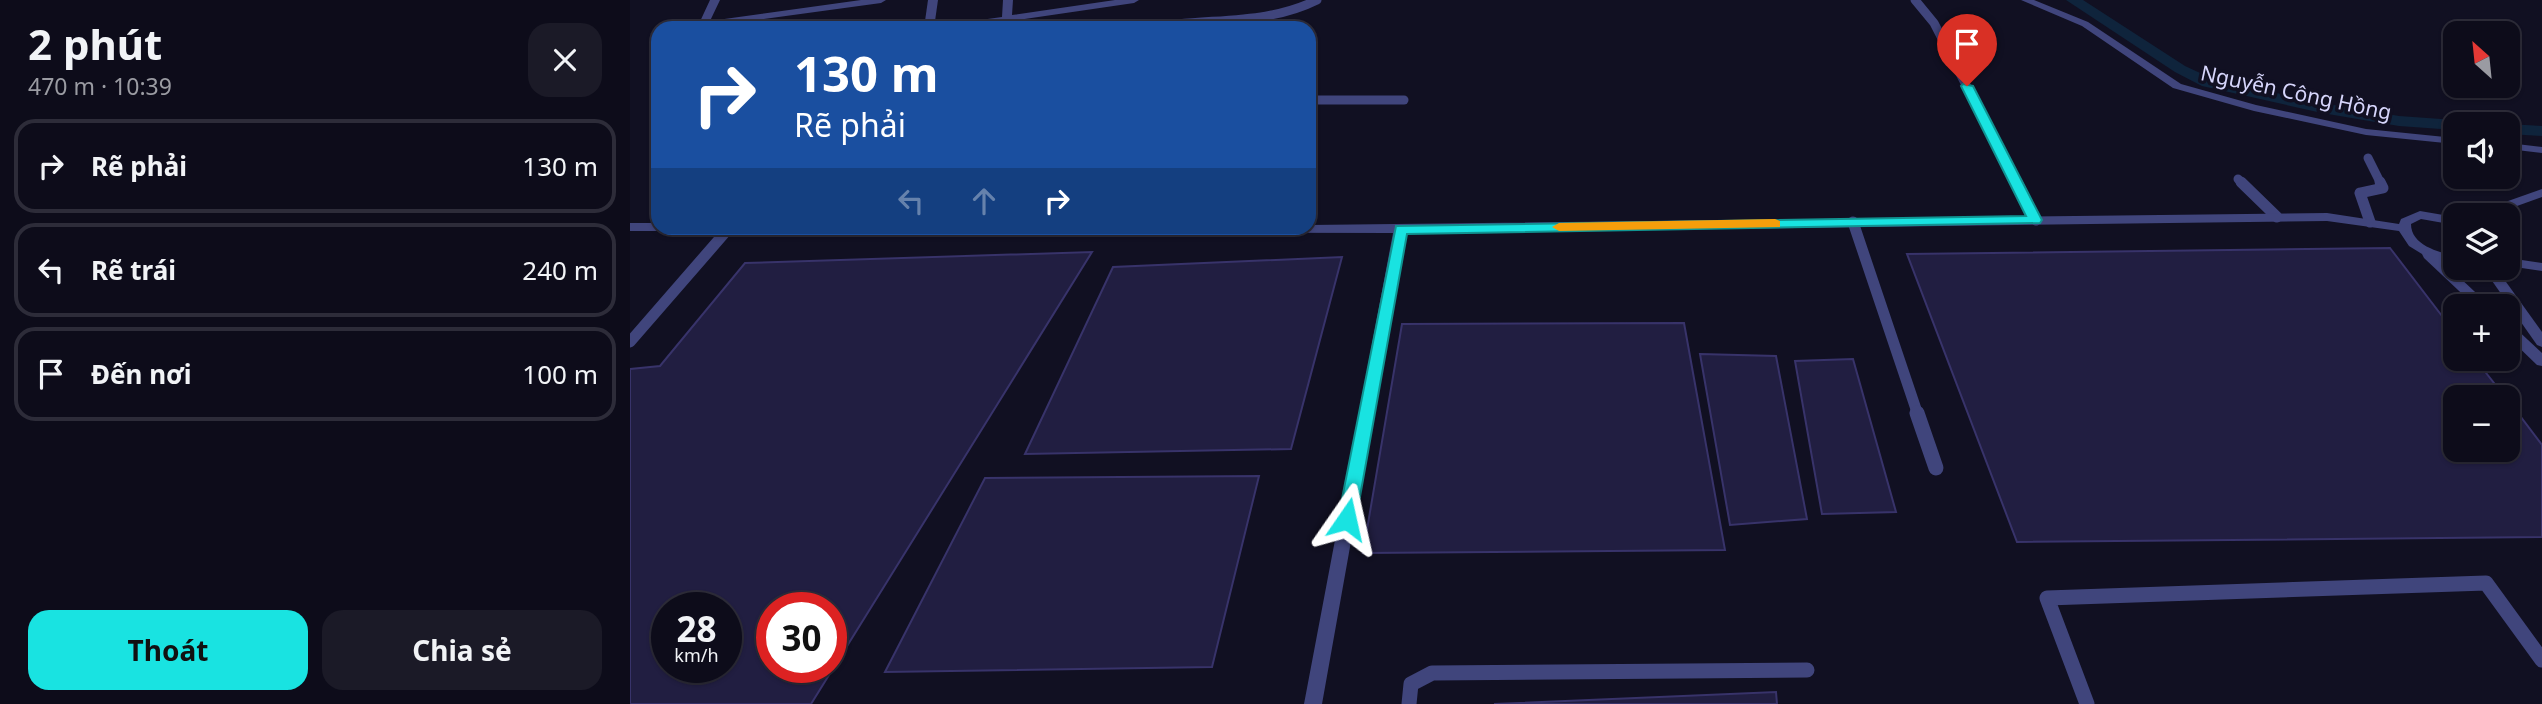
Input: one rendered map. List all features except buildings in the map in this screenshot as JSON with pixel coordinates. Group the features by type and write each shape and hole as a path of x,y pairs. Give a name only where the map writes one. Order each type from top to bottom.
{"street":[{"path":"705,21 715,0"},
{"path":"742,21 881,0"},
{"path":"930,21 933,0"},
{"path":"1007,19 1008,0"},
{"path":"993,21 1134,0"},
{"name":"Nguyễn Công Hồng","path":"2026,0 2085,24 2177,86 2254,108 2366,132 2443,140"},
{"path":"2520,147 2542,150"},
{"path":"2514,203 2542,193"},
{"path":"2403,228 2405,222 2420,215 2443,219"},
{"path":"1316,228 2327,217 2403,228 2419,247 2470,294"},
{"path":"630,227 651,227"},
{"path":"1313,704 1401,229"},
{"path":"2419,247 2443,256"},
{"path":"2520,264 2542,267"},
{"path":"2498,280 2542,342"},
{"path":"2520,340 2542,361"}],"lane":[{"path":"1206,21 1288,12 1317,0"},
{"path":"1915,0 1934,23 2035,220"},
{"path":"1316,100 1404,100"},
{"path":"2368,158 2383,188 2360,193 2370,222"},
{"path":"2238,179 2277,217"},
{"path":"1853,222 1936,468"},
{"path":"630,342 723,235"},
{"path":"2087,704 2047,598 2486,583 2542,660"},
{"path":"1409,704 1411,684 1432,673 1807,670"}],"waterway":[{"path":"2073,0 2180,69 2208,83 2322,108 2399,121 2443,124"},
{"path":"2520,130 2542,131"}],"slow traffic":[{"path":"1559,227 1775,224"}],"route":[{"path":"1347,519 1401,229 2035,220 1967,86"}]}
